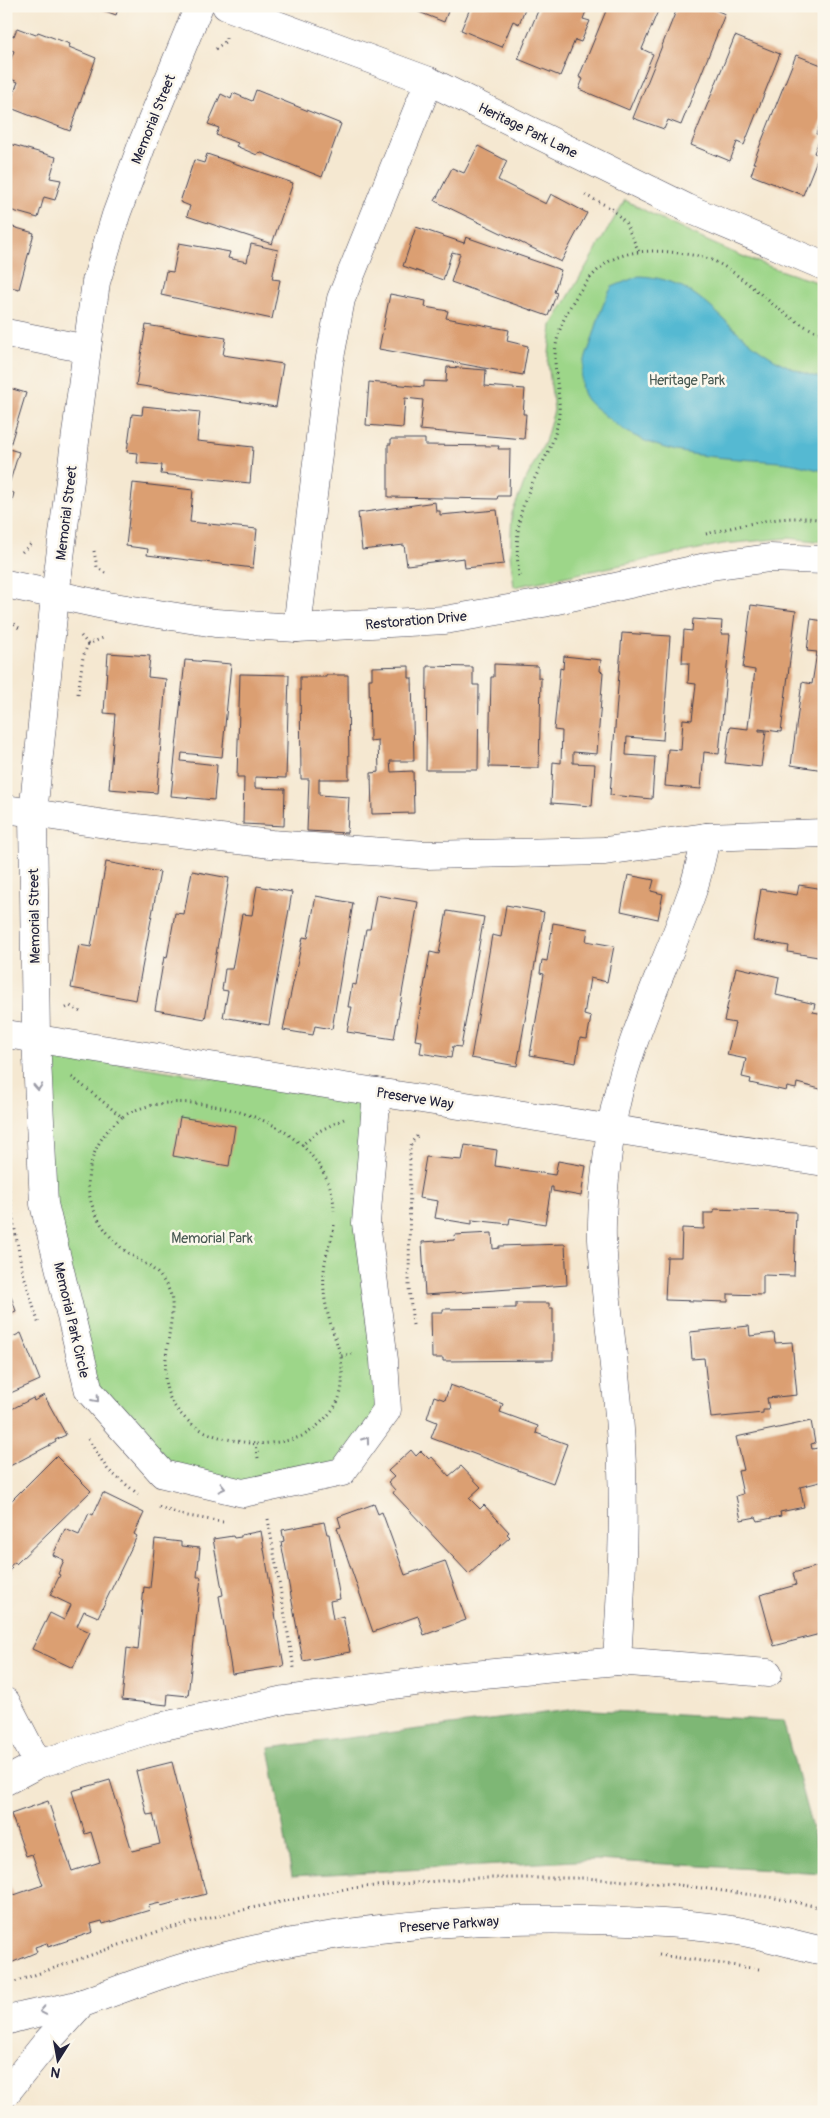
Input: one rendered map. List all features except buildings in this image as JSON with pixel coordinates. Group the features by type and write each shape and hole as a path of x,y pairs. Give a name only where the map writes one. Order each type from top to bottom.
{"street":[{"name":"Memorial Street","path":"36,1038 33,814 55,596 96,282 116,215 143,142 199,6"},
{"name":"Heritage Park Lane","path":"226,6 429,81 687,208 824,266"},
{"path":"297,628 328,372 341,300 429,81"},
{"path":"6,333 86,349"},
{"name":"Restoration Drive","path":"6,584 55,596 215,623 297,628 445,620 523,607 712,566 769,558 824,560"},
{"path":"6,809 271,844 426,855 605,851 706,838 824,833"},
{"path":"617,1661 622,1571 622,1493 619,1417 602,1238 605,1183 611,1129 625,1067 692,893 706,838"},
{"name":"Preserve Way","path":"6,1034 36,1038 376,1104 611,1129 824,1162"},
{"name":"Memorial Park Circle","path":"36,1038 44,1204 89,1391 163,1474 243,1493 342,1472 387,1410 384,1360 366,1223 376,1104"},
{"path":"6,1781 38,1764 158,1727 284,1700 453,1677 617,1661 768,1674"},
{"path":"6,1702 38,1764"},
{"name":"Preserve Parkway","path":"6,2022 27,2014 82,2003 117,1989 184,1968 297,1941 420,1924 544,1919 642,1921 738,1931 824,1952"},
{"name":"Preserve Parkway","path":"6,2093 46,2043 82,2003"}],"path":[{"path":"523,607 517,547 519,529 525,498 546,459 557,431 559,412 554,359 558,336 565,315 583,287 598,270 617,257 639,252 663,251 700,257 716,262 742,278 783,312 815,331 824,334"},
{"path":"37,1066 65,1071 122,1117"},
{"path":"256,1444 221,1438 204,1432 185,1420 170,1400 164,1378 172,1313 170,1292 157,1271 124,1249 104,1229 93,1210 88,1191 89,1170 95,1150 104,1133 122,1117 133,1110 156,1103 188,1103 227,1109 278,1127 302,1145 319,1131 376,1104 412,1125 420,1134"},
{"path":"413,1326 409,1288 410,1150 412,1142 425,1132"},
{"path":"6,1170 22,1269 40,1326"},
{"path":"87,1438 108,1470 142,1497"},
{"path":"156,1506 182,1515 230,1522"},
{"path":"261,1521 277,1519"},
{"path":"651,1954 766,1970"},
{"path":"784,2112 791,2109 798,2112"}],"green space":[{"name":"Heritage Park","path":"625,200 722,248 773,268 824,284 824,542 789,538 723,544 514,587 510,554 512,513 526,479 545,442 554,410 548,363 552,325"},
{"name":"Memorial Park","path":"41,1051 376,1104 366,1223 387,1410 342,1472 243,1493 153,1463 85,1376 44,1204"},
{"path":"577,1709 783,1721 824,1873 595,1860 292,1876 269,1748"}],"water":[{"path":"639,276 672,282 686,289 710,306 763,352 792,368 824,379 824,471 796,464 709,456 664,448 643,440 623,429 590,403 584,395 581,382 585,360 603,306 612,287"}]}
